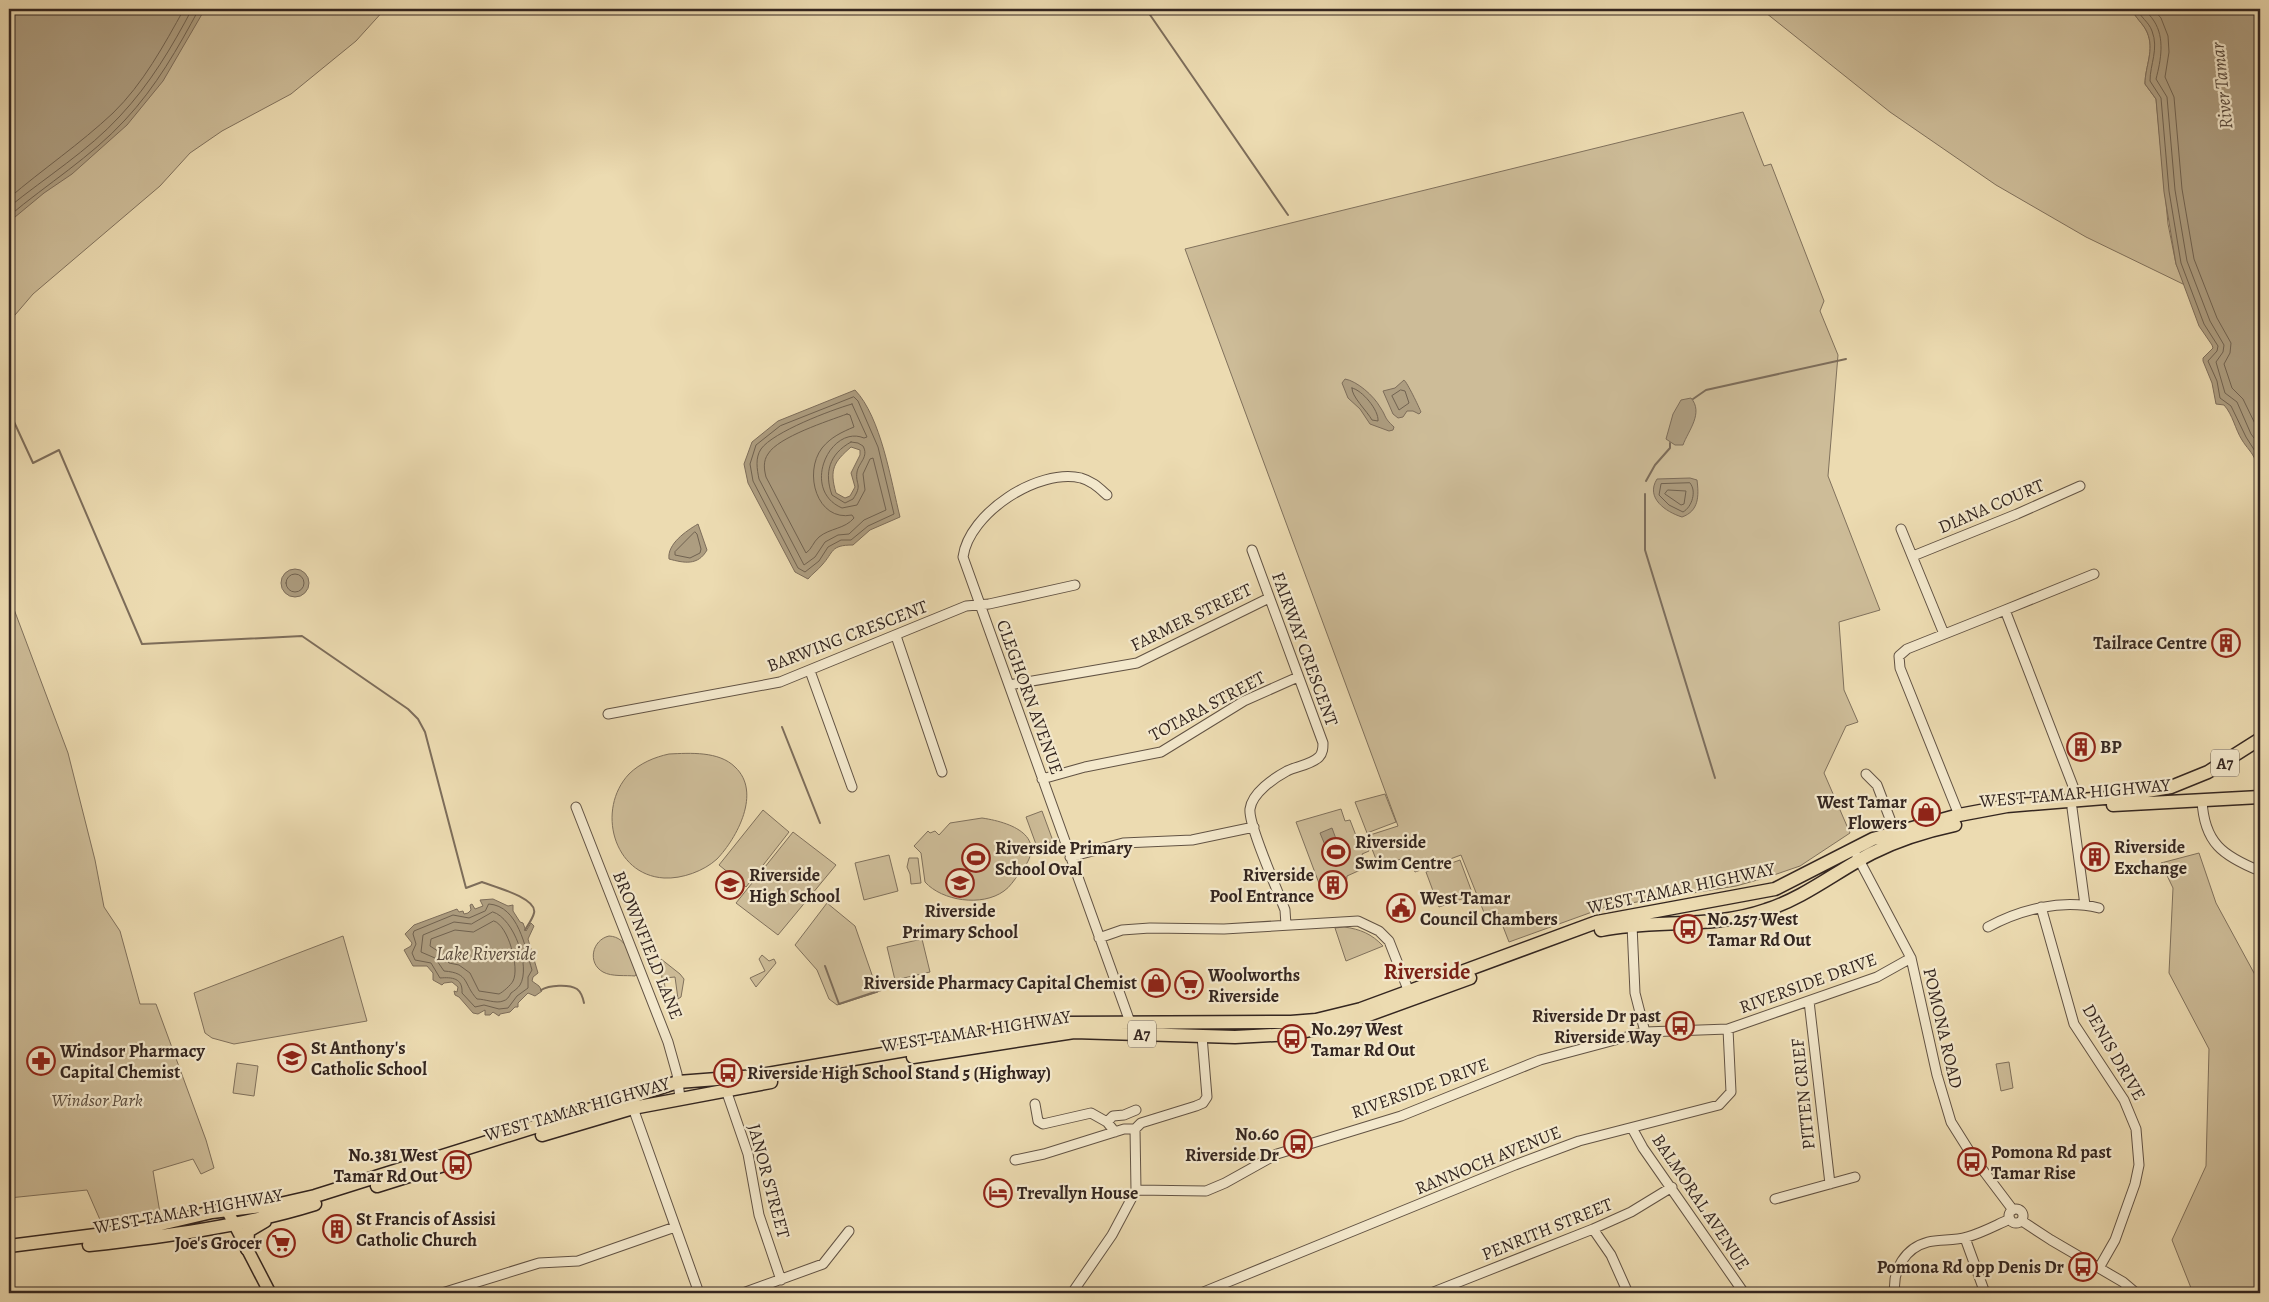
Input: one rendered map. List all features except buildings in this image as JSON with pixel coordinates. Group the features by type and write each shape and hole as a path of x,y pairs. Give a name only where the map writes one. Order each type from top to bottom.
{"highway":[{"name":"A7","path":"2191,780 2260,739"},
{"name":"WEST TAMAR HIGHWAY","path":"9,1255 121,1242 276,1215 633,1108 726,1090 1057,1034 1100,1032 1202,1036 1272,1036 1332,1027 1381,1012 1598,930 1632,925 1716,922 1758,913 1790,899 1885,847 1955,824 2012,813 2136,794 2191,780"},
{"path":"2191,780 2200,800"},
{"name":"WEST TAMAR HIGHWAY","path":"9,1246 135,1230 227,1210 280,1204 315,1196 678,1082 766,1074 1046,1025 1200,1021 1291,1022 1316,1020 1361,1009 1598,922 1774,889 1791,882 1852,848 1895,832 1959,815 2007,806 2200,800 2260,796"},
{"path":"1200,1021 1202,1036"},
{"path":"248,1249 247,1234 249,1228 276,1215"}],"main road":[{"path":"227,1210 270,1293"}],"street":[{"name":"CLEGHORN AVENUE","path":"1107,495 1088,480 1068,477 1057,478 1014,494 984,516 970,534 964,557 979,605 1130,1022"},
{"name":"DIANA COURT","path":"1913,556 2080,486"},
{"path":"1901,529 1944,634"},
{"name":"FAIRWAY CRESCENT","path":"1252,550 1323,743 1320,756 1288,771 1264,788 1256,797 1250,810 1254,827 1285,910 1286,925"},
{"path":"1959,815 1898,661 1902,651 2094,574"},
{"name":"BARWING CRESCENT","path":"608,714 760,687 810,671 966,606 1075,585"},
{"name":"FARMER STREET","path":"1009,685 1137,663 1269,598"},
{"path":"2005,610 2075,804 2085,904"},
{"path":"896,636 942,772"},
{"path":"810,671 852,787"},
{"name":"TOTARA STREET","path":"1042,779 1085,767 1161,752 1244,701 1298,678"},
{"path":"1866,774 1877,785 1895,832"},
{"path":"2200,800 2204,822 2214,842 2230,857 2260,871"},
{"name":"BROWNFIELD LANE","path":"576,807 668,1042 680,1098"},
{"path":"1070,857 1123,843 1192,840 1254,827"},
{"name":"POMONA ROAD","path":"1852,848 1903,940 1910,958 1938,1079 1951,1122 2013,1210"},
{"path":"1988,927 2002,919 2041,907 2085,904 2099,908"},
{"name":"DENIS DRIVE","path":"2041,907 2074,1024 2124,1100 2136,1129 2139,1165 2135,1184 2115,1240 2099,1268"},
{"path":"1099,938 1122,930 1150,928 1207,930 1351,920 1368,925 1379,931 1389,941 1409,992"},
{"path":"1632,925 1635,993 1645,1032"},
{"name":"RIVERSIDE DRIVE","path":"1136,1190 1206,1191 1225,1183 1277,1154 1401,1116 1540,1060 1645,1032 1728,1029 1877,977 1910,958"},
{"name":"PITTEN CRIEF","path":"1809,1001 1830,1184"},
{"name":"RANNOCH AVENUE","path":"1201,1293 1515,1165 1580,1141 1712,1108 1724,1100 1730,1092 1728,1029"},
{"path":"1015,1160 1044,1154 1115,1132 1135,1129 1141,1123 1196,1106 1206,1100 1208,1090 1202,1036"},
{"name":"JANOR STREET","path":"726,1090 746,1147 759,1215 781,1280"},
{"path":"1035,1104 1038,1121 1043,1124 1091,1113 1107,1122 1115,1132"},
{"path":"633,1108 698,1293"},
{"path":"1107,1122 1113,1116 1124,1116 1136,1110"},
{"name":"BALMORAL AVENUE","path":"1632,1128 1643,1148 1672,1187 1744,1293"},
{"path":"1072,1293 1112,1234 1136,1190 1135,1129"},
{"path":"1775,1199 1855,1177"},
{"name":"PENRITH STREET","path":"1431,1293 1593,1229 1631,1212 1672,1187"},
{"path":"2010,1219 2013,1210 2017,1209 2023,1212 2022,1221"},
{"path":"2010,1219 2016,1223 2022,1221 2123,1282 2136,1293"},
{"path":"1895,1293 1894,1281 1899,1265 1910,1251 1930,1242 1965,1238 2010,1219"},
{"path":"442,1293 539,1263 578,1261 675,1226"},
{"path":"1593,1229 1611,1255 1628,1293"},
{"path":"743,1293 823,1264 849,1231"},
{"path":"1965,1238 1985,1293"}],"green space":[{"path":"9,9 385,9 356,41 291,94 222,131 190,153 160,186 33,294 9,322"},
{"path":"1761,9 2132,9 2147,32 2149,39 2150,52 2145,84 2156,99 2168,224 2176,264 2185,285 2086,237 1996,185 1890,112"},
{"path":"1743,112 1764,166 1771,164 1824,301 1820,311 1838,355 1828,476 1880,610 1839,622 1844,690 1858,722 1846,726 1824,773 1850,833 1800,866 1768,877 1736,886 1606,907 1509,942 1497,911 1485,915 1461,855 1415,872 1409,856 1379,867 1367,836 1398,826 1185,249"},
{"name":"Windsor Park","path":"9,596 68,753 95,860 104,907 120,931 140,1004 156,1004 206,1140 214,1168 201,1174 193,1159 153,1171 160,1213 101,1222 87,1190 9,1198"},
{"path":"669,754 704,754 721,758 728,762 743,777 746,789 746,802 739,827 717,859 706,867 692,873 664,878 646,874 632,865 622,853 615,838 612,821 613,805 619,788 629,774 648,761"},
{"path":"1385,794 1396,822 1367,833 1355,802"},
{"name":"Riverside Swim Centre","path":"1341,809 1345,821 1350,820 1360,846 1366,844 1369,851 1362,854 1367,867 1347,876 1346,886 1323,894 1296,822"},
{"path":"763,810 789,832 746,887 719,865"},
{"path":"1042,811 1053,841 1037,847 1026,817"},
{"name":"Riverside Primary School Oval","path":"982,818 1006,824 1025,835 1030,842 1031,851 1028,862 1012,883 995,896 985,899 963,900 941,894 925,882 921,853 914,846 928,831 930,833 935,831 939,835 950,823"},
{"path":"793,832 836,865 778,935 736,903"},
{"path":"2199,853 2216,903 2260,984 2260,1293 2193,1293 2172,1240 2206,1166 2209,1049 2169,973 2173,888 2161,863"},
{"path":"889,855 898,891 864,900 855,863"},
{"path":"909,858 918,858 921,883 911,884 907,867"},
{"path":"1460,860 1473,895 1439,907 1426,872"},
{"path":"827,903 855,926 878,992 837,1005 829,999 817,970 795,945"},
{"path":"1344,927 1365,933 1375,938 1383,946 1346,961 1335,928"},
{"path":"343,936 367,1021 234,1044 212,1038 205,1033 194,993"},
{"path":"609,936 621,940 625,944 637,973 635,976 611,975 598,968 593,958 595,947 603,938"},
{"path":"922,939 930,972 895,980 887,947"},
{"path":"762,955 769,961 774,959 776,963 756,987 750,978 765,971 759,959"},
{"path":"661,959 684,979 681,997 678,999 675,977 664,978 666,999 671,999 672,1002 666,1004 663,1002"},
{"path":"2009,1062 2013,1088 2001,1091 1996,1064"},
{"path":"237,1063 258,1066 254,1096 233,1093"}],"water":[{"path":"9,9 205,9 163,81 127,125 72,174 44,193 9,222"},
{"name":"River Tamar","path":"2132,9 2260,9 2260,487 2254,457 2240,436 2227,409 2224,405 2216,404 2212,383 2203,361 2203,358 2213,348 2199,326 2176,264 2164,192 2156,99 2145,84 2150,52 2149,39 2147,32"},
{"path":"1345,379 1360,386 1374,398 1394,427 1393,430 1389,431 1370,424 1360,409 1348,398 1342,383"},
{"path":"1404,380 1421,412 1419,414 1407,411 1403,417 1398,418 1393,414 1383,391 1395,388"},
{"path":"855,390 872,416 889,468 900,517 870,530 853,545 840,546 833,550 808,579 795,572 748,483 744,464 752,442 778,421","holes":["851,447 860,450 860,455 851,473 855,487 850,496 845,498 836,493 833,478 834,467 840,457"]},
{"path":"1691,398 1696,410 1694,422 1683,445 1675,445 1666,439 1673,414 1681,400"},
{"path":"1690,478 1697,480 1698,497 1695,507 1688,514 1682,517 1670,512 1655,498 1654,486 1657,479"},
{"path":"698,524 707,550 703,555 699,559 690,562 669,559 669,553 674,543"},
{"path":"295,569 305,573 309,583 305,593 295,597 285,593 281,583 285,573"},
{"path":"1332,828 1343,858 1332,862 1320,833"},
{"name":"Lake Riverside","path":"493,899 508,906 513,905 513,911 520,922 523,923 526,931 531,923 534,926 528,939 538,973 533,977 532,981 542,991 535,996 528,993 518,1003 518,1007 499,1016 493,1012 490,1015 485,1015 485,1010 478,1014 473,1013 455,995 454,991 457,992 458,987 452,982 442,985 433,980 433,973 427,966 413,966 404,950 411,946 412,943 405,934 414,925 457,909 459,912 463,911 464,914 468,913 471,910 470,905 472,904 475,909 483,906 480,900"}],"waterway":[{"path":"1146,9 1288,215"},
{"path":"1693,399 1706,390 1846,359"},
{"path":"9,411 33,463 59,450 142,644 302,636 408,709 418,719 425,732 466,888 482,882 513,893 529,902 534,913 525,930"},
{"path":"1646,481 1655,465 1670,448 1670,443"},
{"path":"1645,494 1645,550 1715,778"},
{"path":"782,727 820,823"},
{"path":"825,966 839,1004 881,990"},
{"path":"541,990 559,986 573,987 580,992 584,1003"}],"place":[{"name":"Tailrace Centre","path":"2226,643"},
{"name":"BP","path":"2081,747"},
{"name":"West Tamar Flowers","path":"1926,812"},
{"name":"Riverside Swim Centre","path":"1336,852"},
{"name":"Riverside Exchange","path":"2095,857"},
{"name":"Riverside Primary School Oval","path":"976,858"},
{"name":"Riverside Primary School","path":"960,883"},
{"name":"Riverside High School","path":"730,885"},
{"name":"Riverside Pool Entrance","path":"1333,885"},
{"name":"West Tamar Council Chambers","path":"1401,908"},
{"name":"No.257 West Tamar Rd Out","path":"1688,929"},
{"name":"Riverside Pharmacy Capital Chemist","path":"1156,983"},
{"name":"Woolworths Riverside","path":"1189,985"},
{"name":"Riverside Dr past Riverside Way","path":"1680,1026"},
{"name":"No.297 West Tamar Rd Out","path":"1292,1039"},
{"name":"St Anthony's Catholic School","path":"292,1058"},
{"name":"Windsor Pharmacy Capital Chemist","path":"41,1061"},
{"name":"Riverside High School Stand 5 (Highway)","path":"728,1073"},
{"name":"No.60 Riverside Dr","path":"1298,1144"},
{"name":"Pomona Rd past Tamar Rise","path":"1972,1162"},
{"name":"No.381 West Tamar Rd Out","path":"457,1165"},
{"name":"Trevallyn House","path":"998,1193"},
{"name":"St Francis of Assisi Catholic Church","path":"337,1229"},
{"name":"Joe's Grocer","path":"281,1243"},
{"name":"Pomona Rd opp Denis Dr","path":"2083,1267"}],"district":[{"name":"Riverside","path":"1427,971"}]}
